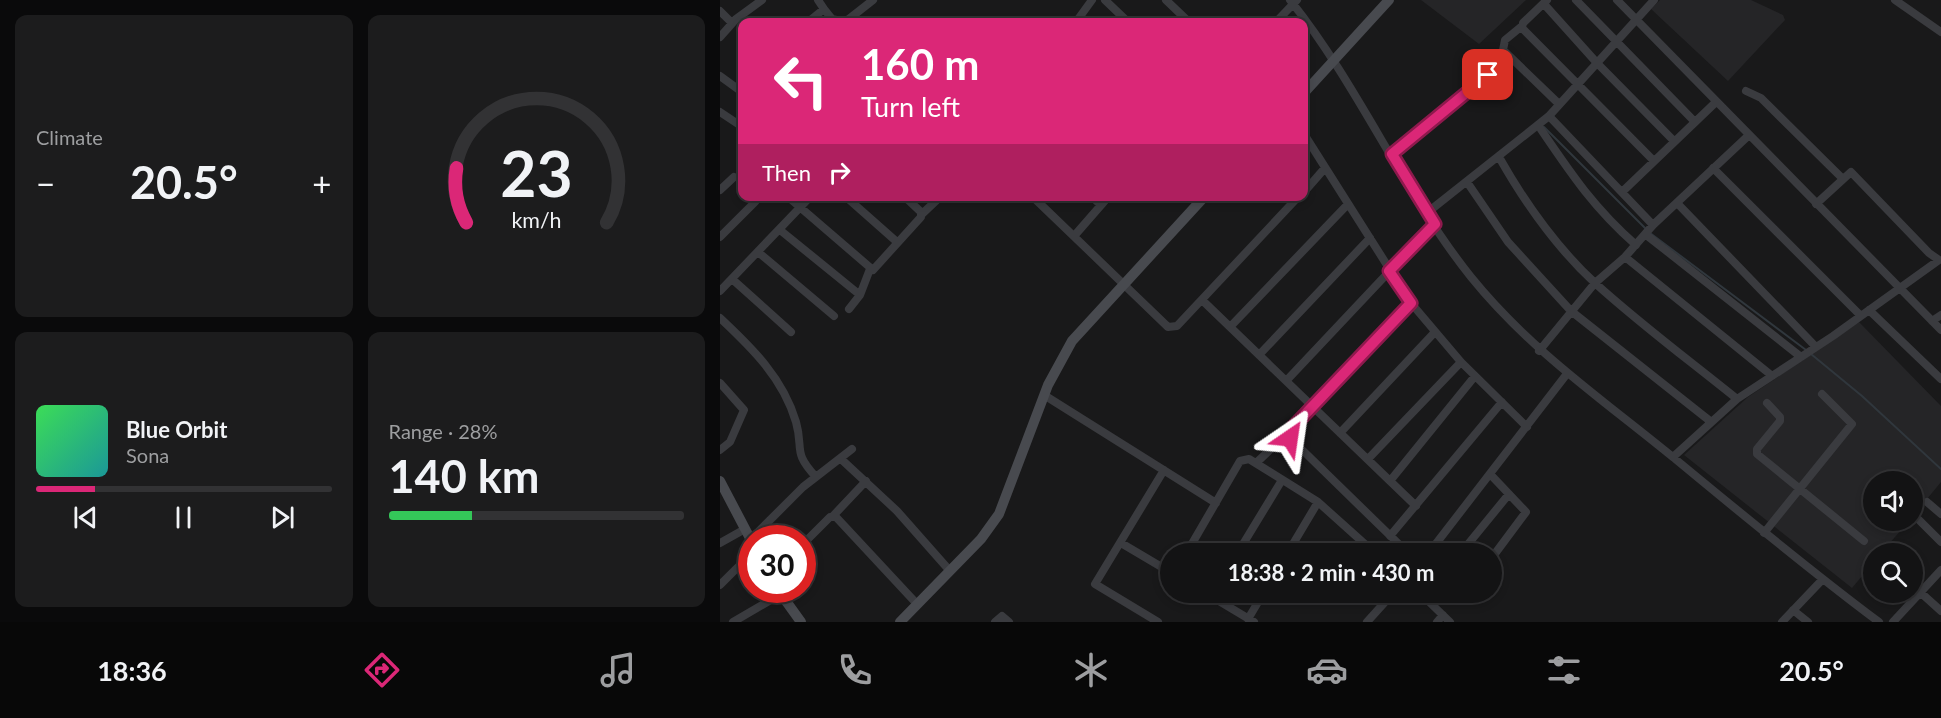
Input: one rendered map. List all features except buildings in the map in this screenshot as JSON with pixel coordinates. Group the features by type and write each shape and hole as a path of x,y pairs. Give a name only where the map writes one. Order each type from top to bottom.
{"main road":[{"path":"1308,89 1389,0"},
{"path":"900,622 981,539 999,514 1044,395 1072,341 1200,201"},
{"path":"720,481 724,498 742,525"},
{"path":"788,603 801,622"}],"street":[{"path":"739,18 762,0"},
{"path":"818,0 834,18"},
{"path":"850,18 873,0"},
{"path":"1079,18 1092,0"},
{"path":"1105,0 1124,18"},
{"path":"1166,0 1185,18"},
{"path":"1576,0 1695,122"},
{"path":"1617,0 1941,330"},
{"path":"1428,212 1548,116 1654,0"},
{"path":"1895,0 1905,3 1941,32"},
{"path":"1279,18 1294,1 1306,18"},
{"path":"1559,104 1503,50 1505,40 1546,2 1597,63 1674,141"},
{"path":"813,18 824,9"},
{"path":"720,11 732,23"},
{"path":"720,37 738,18"},
{"path":"1308,22 1435,224 1469,275 1502,314 1566,375 1672,457 1822,580 1880,622"},
{"path":"1522,26 1654,161"},
{"path":"1392,154 1488,75"},
{"path":"720,76 738,89"},
{"path":"1746,91 1761,98 1842,178"},
{"path":"1622,192 1716,102"},
{"path":"720,112 738,124"},
{"path":"1548,116 1653,225"},
{"path":"1538,125 1584,193 1605,218 1636,245"},
{"path":"1539,351 1595,283 1625,257 1653,225 1748,135"},
{"path":"1308,140 1411,303 1434,333 1461,362 1527,427"},
{"path":"1499,157 1521,196 1558,244 1595,283 1737,399"},
{"path":"1308,187 1325,168"},
{"path":"1713,168 1860,315"},
{"path":"1672,457 1737,399 1940,260 1929,253 1851,172 1816,204"},
{"path":"721,188 734,177"},
{"path":"1467,182 1508,242 1571,311 1710,421"},
{"path":"793,201 870,269 876,269 897,242 936,201"},
{"path":"720,291 807,201"},
{"path":"851,201 897,242"},
{"path":"909,201 922,214"},
{"path":"1038,201 1168,327 1177,326 1294,201"},
{"path":"1097,201 1101,205"},
{"path":"1075,235 1105,201"},
{"path":"720,237 755,202"},
{"path":"1677,203 1816,347"},
{"path":"1230,327 1348,204"},
{"path":"1287,380 1435,224"},
{"path":"780,230 860,295"},
{"path":"1645,234 1801,357"},
{"path":"1259,355 1370,238"},
{"path":"758,252 834,316"},
{"path":"1625,257 1771,375"},
{"path":"849,309 860,295 870,269"},
{"path":"732,279 790,332"},
{"path":"1202,300 1416,506"},
{"path":"1256,463 1290,431 1411,303"},
{"path":"1869,310 1941,379"},
{"path":"1932,321 1941,315"},
{"path":"720,318 772,371 796,423 801,458 816,477"},
{"path":"1340,433 1434,333"},
{"path":"1368,459 1461,362"},
{"path":"1437,543 1566,375"},
{"path":"1390,481 1475,376"},
{"path":"720,383 744,410 730,442 720,450"},
{"path":"1764,533 1852,424 1822,394"},
{"path":"1044,395 1216,503"},
{"path":"1390,537 1502,402"},
{"path":"1767,403 1780,417 1780,421 1757,449 1757,454 1864,541"},
{"path":"1290,431 1290,438 1397,543"},
{"path":"766,524 816,477 852,449"},
{"path":"841,459 897,511 950,570"},
{"path":"1192,543 1240,461 1249,459 1318,502 1364,543"},
{"path":"1158,622 1095,584 1164,470"},
{"path":"1490,474 1526,512 1526,516 1502,545"},
{"path":"1244,543 1282,480"},
{"path":"816,532 866,481"},
{"path":"1469,543 1509,494"},
{"path":"1294,543 1318,502"},
{"path":"1927,502 1941,514"},
{"path":"833,516 917,604"},
{"path":"1923,524 1941,542"},
{"path":"720,543 738,540"},
{"path":"1121,543 1160,566"},
{"path":"720,585 738,567"},
{"path":"1923,589 1941,570"},
{"path":"1782,622 1822,580"},
{"path":"1923,595 1941,611"},
{"path":"733,622 763,603"},
{"path":"1224,603 1251,620 1259,603"},
{"path":"1367,622 1384,603"},
{"path":"1430,603 1450,622"},
{"path":"1893,622 1910,603"},
{"path":"1793,610 1808,622"},
{"path":"1437,622 1443,615"},
{"path":"995,622 1002,616 1009,622"}],"shaded area":[{"path":"1421,0 1526,0 1479,44"},
{"path":"1660,0 1751,0 1783,15 1785,20 1728,81 1651,9"},
{"path":"1859,322 1941,406 1941,482 1923,504 1923,471 1863,471 1863,531 1900,531 1890,543 1863,543 1863,575 1852,588 1684,455 1748,397"}],"waterway":[{"path":"1544,127 1646,229"},
{"path":"1650,233 1806,350"},
{"path":"1811,354 1862,396 1941,469"}],"route":[{"path":"1290,438 1292,428 1411,303 1389,271 1435,224 1392,154 1488,75"}]}
